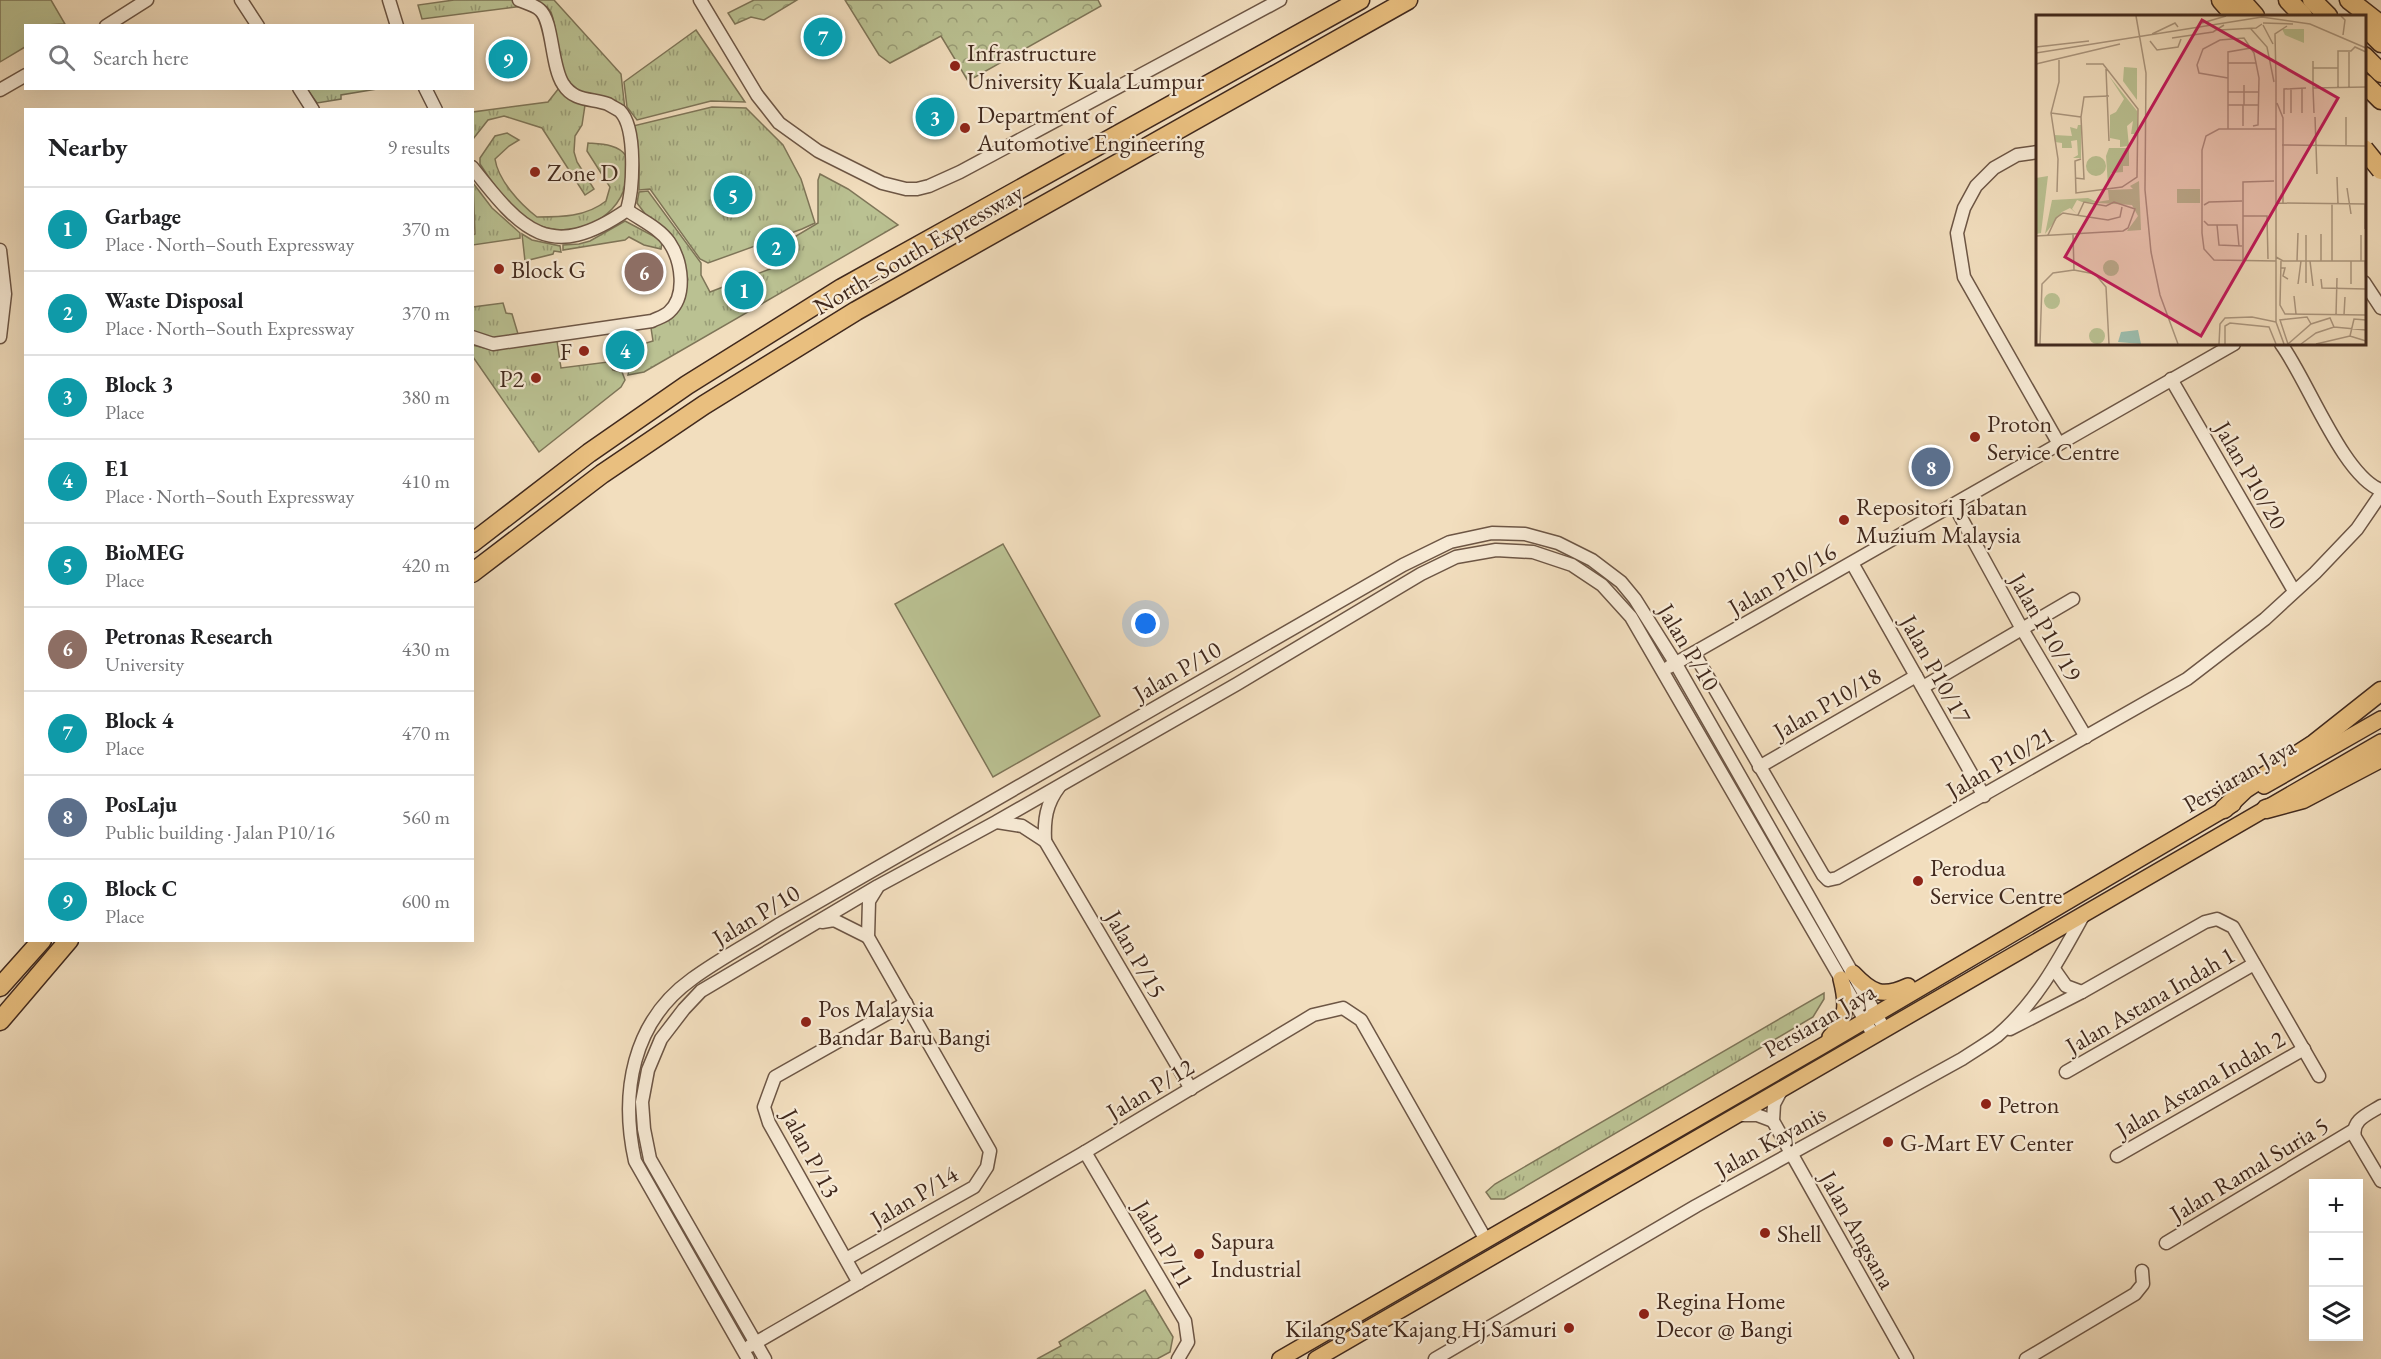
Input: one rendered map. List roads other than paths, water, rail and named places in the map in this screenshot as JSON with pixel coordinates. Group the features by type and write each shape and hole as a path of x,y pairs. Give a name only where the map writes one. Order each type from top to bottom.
{"highway":[{"name":"North–South Expressway","path":"474,541 589,453 687,385 842,288 1360,0"},
{"name":"North–South Expressway","path":"474,571 602,474 704,405 856,311 1408,0"},
{"path":"2221,0 2234,15"},
{"path":"2241,0 2254,15"},
{"path":"2288,0 2302,15"},
{"path":"2312,0 2327,15"},
{"path":"2340,0 2354,15"},
{"path":"2349,0 2381,25"},
{"path":"2366,28 2381,43"},
{"path":"2366,58 2381,73"},
{"path":"2366,84 2381,100"},
{"path":"2366,151 2381,157"},
{"path":"2366,152 2381,170"},
{"path":"2224,809 2246,789 2314,744 2381,691"},
{"path":"2266,809 2303,799 2381,758"},
{"path":"0,987 40,942"},
{"path":"0,1021 67,942"}],"main road":[{"name":"Persiaran Jaya","path":"1280,1359 2381,719"},
{"name":"Persiaran Jaya","path":"1325,1357 2381,742"},
{"path":"1822,1046 1837,1030 1845,1016 1847,976 1872,990 1882,993 1895,992 1986,948"}],"street":[{"path":"109,24 147,0"},
{"path":"241,0 257,24"},
{"path":"389,0 397,24"},
{"path":"474,169 501,203 524,225 545,235 567,238 586,234 607,224 627,210 633,171 627,126 620,111 606,103 594,102 574,95 564,86 557,73 546,17 539,9 519,0"},
{"path":"700,0 739,68 779,123 818,151 856,171 882,183 917,189 960,172 1280,0"},
{"path":"0,90 24,76"},
{"path":"300,90 312,108"},
{"path":"426,90 435,108"},
{"path":"2036,152 2017,155 1994,168 1976,186 1964,208 1958,233 1964,277 2059,444"},
{"path":"474,338 493,344 652,321 667,314 677,303 681,290 676,257 669,242 659,232 627,210"},
{"path":"0,250 5,294 0,338"},
{"path":"2366,285 2381,308"},
{"name":"Jalan P10/16","path":"1663,671 2232,345"},
{"path":"2282,345 2352,468 2381,492"},
{"name":"Jalan P10/20","path":"2172,379 2294,591"},
{"name":"Jalan P10/21","path":"1694,653 1822,875 1828,880 1837,878 2187,679 2265,619 2357,529 2381,492"},
{"name":"Jalan P10/19","path":"1953,505 2022,629 2086,737"},
{"name":"Jalan P/10","path":"745,1354 635,1161 629,1134 628,1098 634,1065 645,1032 662,1007 691,979 778,925 1403,565 1450,542 1492,533 1525,534 1558,543 1592,560 1620,582 1635,599 1676,664 1879,1033"},
{"name":"Jalan P/10","path":"765,1359 650,1159 642,1102 648,1070 661,1039 684,1009 701,991 878,886 996,822 1237,684 1421,574 1456,557 1496,550 1533,552 1572,565 1602,585 1631,617 1847,976"},
{"name":"Jalan P10/17","path":"1852,563 1984,796"},
{"path":"1923,687 2073,599"},
{"name":"Jalan P10/18","path":"1759,767 1916,676"},
{"path":"1045,841 1047,810 1052,797 1062,784"},
{"name":"Jalan P/15","path":"996,822 1022,826 1045,841 1191,1089"},
{"path":"815,924 834,920 868,937 869,901 878,886"},
{"name":"Jalan Kayanis","path":"1435,1359 1696,1206 1962,1059 1996,1037 2030,1003 2054,969 2083,916"},
{"path":"1996,1037 2211,920 2224,921 2233,927 2319,1077"},
{"name":"Jalan P/14","path":"846,1259 974,1187 987,1167 990,1151 868,937"},
{"name":"Jalan Astana Indah 1","path":"2066,1072 2254,964"},
{"path":"2054,969 2066,986 2082,992"},
{"name":"Jalan P/13","path":"859,1283 769,1123 764,1107 776,1077 906,1003"},
{"name":"Jalan P/12","path":"745,1354 756,1343 1085,1152 1312,1015 1343,1008 1361,1020 1486,1240"},
{"name":"Jalan Astana Indah 2","path":"2116,1156 2304,1049"},
{"path":"1738,1116 1757,1115 1773,1121 1774,1104 1782,1089"},
{"name":"Jalan Ramal Suria 5","path":"2166,1243 2354,1130 2355,1124 2360,1119 2381,1106"},
{"name":"Jalan Angsana","path":"1773,1121 1907,1359"},
{"path":"2354,1130 2355,1137 2381,1181"},
{"name":"Jalan P/11","path":"1085,1152 1185,1322 1188,1342 1178,1359"},
{"path":"2026,1359 2135,1294 2144,1284 2142,1270"}],"place":[{"name":"Block 4","path":"823,37"},
{"name":"Block C","path":"508,59"},
{"name":"Infrastructure University Kuala Lumpur","path":"955,66"},
{"name":"Block 3","path":"935,117"},
{"name":"Department of Automotive Engineering","path":"965,128"},
{"name":"Zone D","path":"535,172"},
{"name":"BioMEG","path":"733,195"},
{"name":"Waste Disposal","path":"776,247"},
{"name":"Block G","path":"499,269"},
{"name":"Petronas Research","path":"644,272"},
{"name":"Garbage","path":"744,290"},
{"name":"E1","path":"625,350"},
{"name":"F","path":"584,351"},
{"name":"P2","path":"536,378"},
{"name":"Proton Service Centre","path":"1975,437"},
{"name":"PosLaju","path":"1931,467"},
{"name":"Repositori Jabatan Muzium Malaysia","path":"1844,520"},
{"name":"Perodua Service Centre","path":"1918,881"},
{"name":"Pos Malaysia Bandar Baru Bangi","path":"806,1022"},
{"name":"Petron","path":"1986,1104"},
{"name":"G-Mart EV Center","path":"1888,1142"},
{"name":"Shell","path":"1765,1233"},
{"name":"Sapura Industrial","path":"1199,1254"},
{"name":"Regina Home Decor @ Bangi","path":"1644,1314"},
{"name":"Kilang Sate Kajang Hj Samuri","path":"1569,1328"}]}
